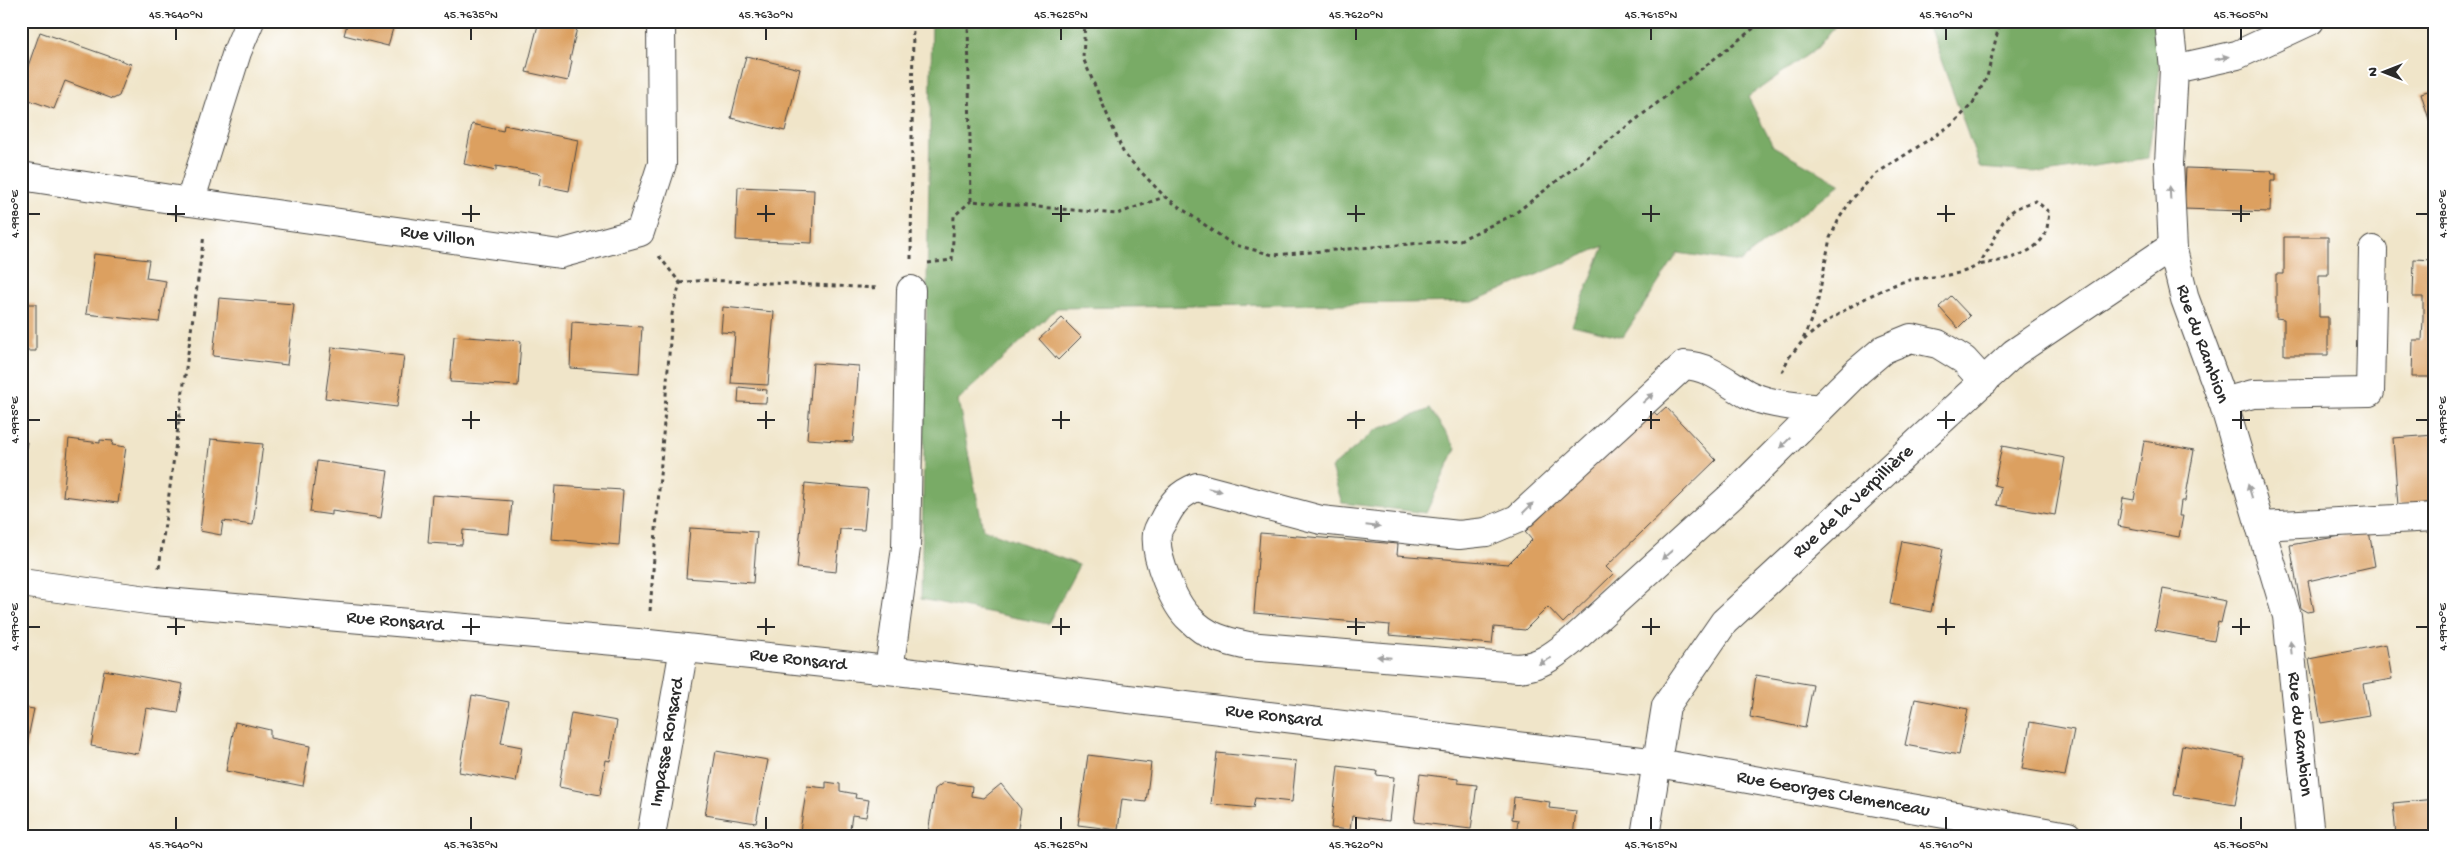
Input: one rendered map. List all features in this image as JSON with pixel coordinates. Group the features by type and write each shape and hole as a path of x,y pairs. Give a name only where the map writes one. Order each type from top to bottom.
{"street":[{"path":"199,203 237,52 250,21"},
{"path":"640,232 662,164 661,21"},
{"name":"Rue du Rambion","path":"2170,21 2174,70 2168,163 2173,250 2185,299 2223,402 2287,616 2310,836"},
{"path":"2174,70 2237,55 2310,21"},
{"name":"Rue Villon","path":"21,176 560,254 640,232"},
{"name":"Rue de la Verpillière","path":"1645,836 1666,706 1724,622 2014,353 2156,257 2173,250"},
{"path":"2223,402 2253,394 2370,392 2373,250"},
{"path":"889,670 906,548 911,277"},
{"path":"1820,409 1775,404 1748,394 1698,366 1684,365 1516,519 1486,532 1459,535 1321,520 1197,487 1184,492 1172,503 1164,518 1157,534 1161,562 1177,603 1190,620 1217,639 1258,647 1518,668 1532,667 1548,660 1572,641 1738,490 1884,349 1911,338 1938,344 1964,360 1984,382"},
{"path":"2260,526 2435,517"},
{"name":"Rue Ronsard","path":"21,582 155,601 649,644 889,670 1658,763"},
{"name":"Impasse Ronsard","path":"651,836 684,648"},
{"name":"Rue Georges Clemenceau","path":"1658,763 1989,829 2068,836"}],"path":[{"path":"911,277 913,21"},
{"path":"971,201 968,22 980,21"},
{"path":"1085,21 1084,58 1124,154 1165,197 1232,244 1273,254 1460,240 1513,215 1764,21"},
{"path":"1802,342 1817,305 1830,238 1840,217 1852,199 1874,175 1953,124 1973,103 1987,77 2000,21"},
{"path":"680,283 705,280 911,277 952,260 954,216 971,201 1116,214 1165,197"},
{"path":"1775,404 1775,388 1783,369 1802,342 1819,326 1888,287 1910,280 1953,274 1978,265 2011,258 2035,248 2046,231 2049,212 2036,201 2017,206 1999,225 1989,248 1978,265"},
{"path":"155,601 199,203"},
{"path":"640,232 680,283"},
{"path":"649,644 672,314 680,283"}],"green space":[{"path":"932,21 1839,21 1817,48 1748,97 1773,146 1840,184 1740,262 1678,253 1623,337 1572,325 1604,246 1473,302 1057,308 958,400 983,529 1079,565 1048,624 921,599"},
{"path":"1927,21 2156,21 2160,68 2148,158 2045,173 1980,168"},
{"path":"1430,409 1456,448 1426,513 1342,503 1331,468 1376,430"}],"building":[{"path":"348,21 395,21 388,46 344,35"},
{"path":"539,21 578,23 570,60 572,61 568,81 526,72"},
{"path":"40,32 131,64 119,96 113,99 65,81 54,109 21,97 21,86"},
{"path":"746,56 800,69 785,131 731,118"},
{"path":"2435,89 2435,136 2434,136 2421,93"},
{"path":"472,124 503,131 504,125 578,140 569,191 539,185 541,174 496,166 496,171 464,164"},
{"path":"2186,168 2271,171 2272,174 2276,174 2276,181 2271,181 2270,212 2184,209"},
{"path":"738,187 814,190 812,243 736,240"},
{"path":"2284,237 2328,237 2328,275 2319,275 2319,317 2328,317 2328,355 2284,355 2284,319 2276,318 2276,274 2284,274"},
{"path":"94,254 149,260 146,278 166,281 159,322 86,314"},
{"path":"2414,259 2435,260 2435,377 2412,377 2413,340 2422,340 2423,319 2423,297 2413,297"},
{"path":"1951,296 1970,316 1958,328 1939,307"},
{"path":"219,298 294,304 287,365 213,356"},
{"path":"21,304 36,304 36,351 21,351"},
{"path":"723,307 774,312 768,385 731,383 735,333 721,332"},
{"path":"1062,318 1081,337 1058,360 1039,339"},
{"path":"572,322 642,327 639,373 570,368"},
{"path":"454,336 521,341 518,386 450,382"},
{"path":"332,347 404,356 397,407 325,398"},
{"path":"813,363 859,366 853,442 807,439"},
{"path":"739,387 767,390 766,403 738,402"},
{"path":"1666,407 1716,460 1606,567 1613,574 1563,623 1548,607 1525,630 1494,627 1492,644 1389,635 1390,625 1254,613 1260,533 1398,544 1397,555 1508,564 1532,540 1525,532 1652,410 1657,415"},
{"path":"2435,435 2435,502 2398,506 2393,438"},
{"path":"69,439 100,443 100,440 113,441 112,445 126,447 118,503 63,496"},
{"path":"211,439 263,444 253,525 223,521 221,535 200,531"},
{"path":"21,441 27,442 22,476 21,476"},
{"path":"2144,441 2194,450 2185,501 2181,501 2179,516 2183,516 2179,537 2118,526 2123,498 2134,500"},
{"path":"2002,446 2065,458 2055,515 1997,505 2001,487 1994,485"},
{"path":"317,461 388,471 381,518 332,511 332,515 310,512"},
{"path":"805,483 868,489 864,530 840,529 836,572 797,568"},
{"path":"555,486 623,490 619,545 551,539"},
{"path":"432,495 512,501 509,534 463,530 462,545 428,543"},
{"path":"690,528 757,532 753,583 686,578"},
{"path":"2369,531 2375,566 2308,581 2314,611 2308,612 2301,608 2290,545"},
{"path":"1902,541 1943,549 1931,612 1890,604"},
{"path":"2163,589 2226,601 2221,623 2218,622 2214,641 2155,630"},
{"path":"2386,644 2392,679 2363,684 2369,715 2321,723 2309,659"},
{"path":"104,670 183,684 178,713 146,708 138,754 91,746"},
{"path":"1756,675 1813,685 1805,728 1750,717"},
{"path":"472,695 509,702 501,743 522,747 516,782 459,772"},
{"path":"1915,699 1968,709 1959,755 1905,745"},
{"path":"21,707 34,709 22,767 21,767"},
{"path":"571,713 617,721 610,761 606,760 600,795 559,787"},
{"path":"235,722 270,730 270,738 310,746 303,786 226,771"},
{"path":"2030,722 2074,730 2065,776 2022,769"},
{"path":"2182,745 2244,757 2235,805 2174,795"},
{"path":"716,751 768,760 756,823 705,815"},
{"path":"1217,753 1296,761 1292,802 1255,798 1253,808 1211,804"},
{"path":"1088,755 1151,763 1146,802 1122,799 1118,830 1078,825"},
{"path":"1338,766 1377,771 1376,775 1394,777 1389,821 1352,816 1350,830 1331,828"},
{"path":"1420,774 1458,779 1458,783 1477,785 1471,829 1414,822"},
{"path":"826,782 840,784 840,791 856,794 855,798 869,800 866,817 852,815 849,836 830,836 800,831 807,786 826,788"},
{"path":"944,782 972,786 971,796 984,798 1001,784 1021,809 1017,834 1008,833 1007,836 990,836 965,832 965,836 948,836 928,833 935,789"},
{"path":"1514,797 1550,802 1549,808 1576,811 1573,836 1516,836 1518,820 1512,819"},
{"path":"2435,799 2435,836 2396,836 2393,803"}]}
